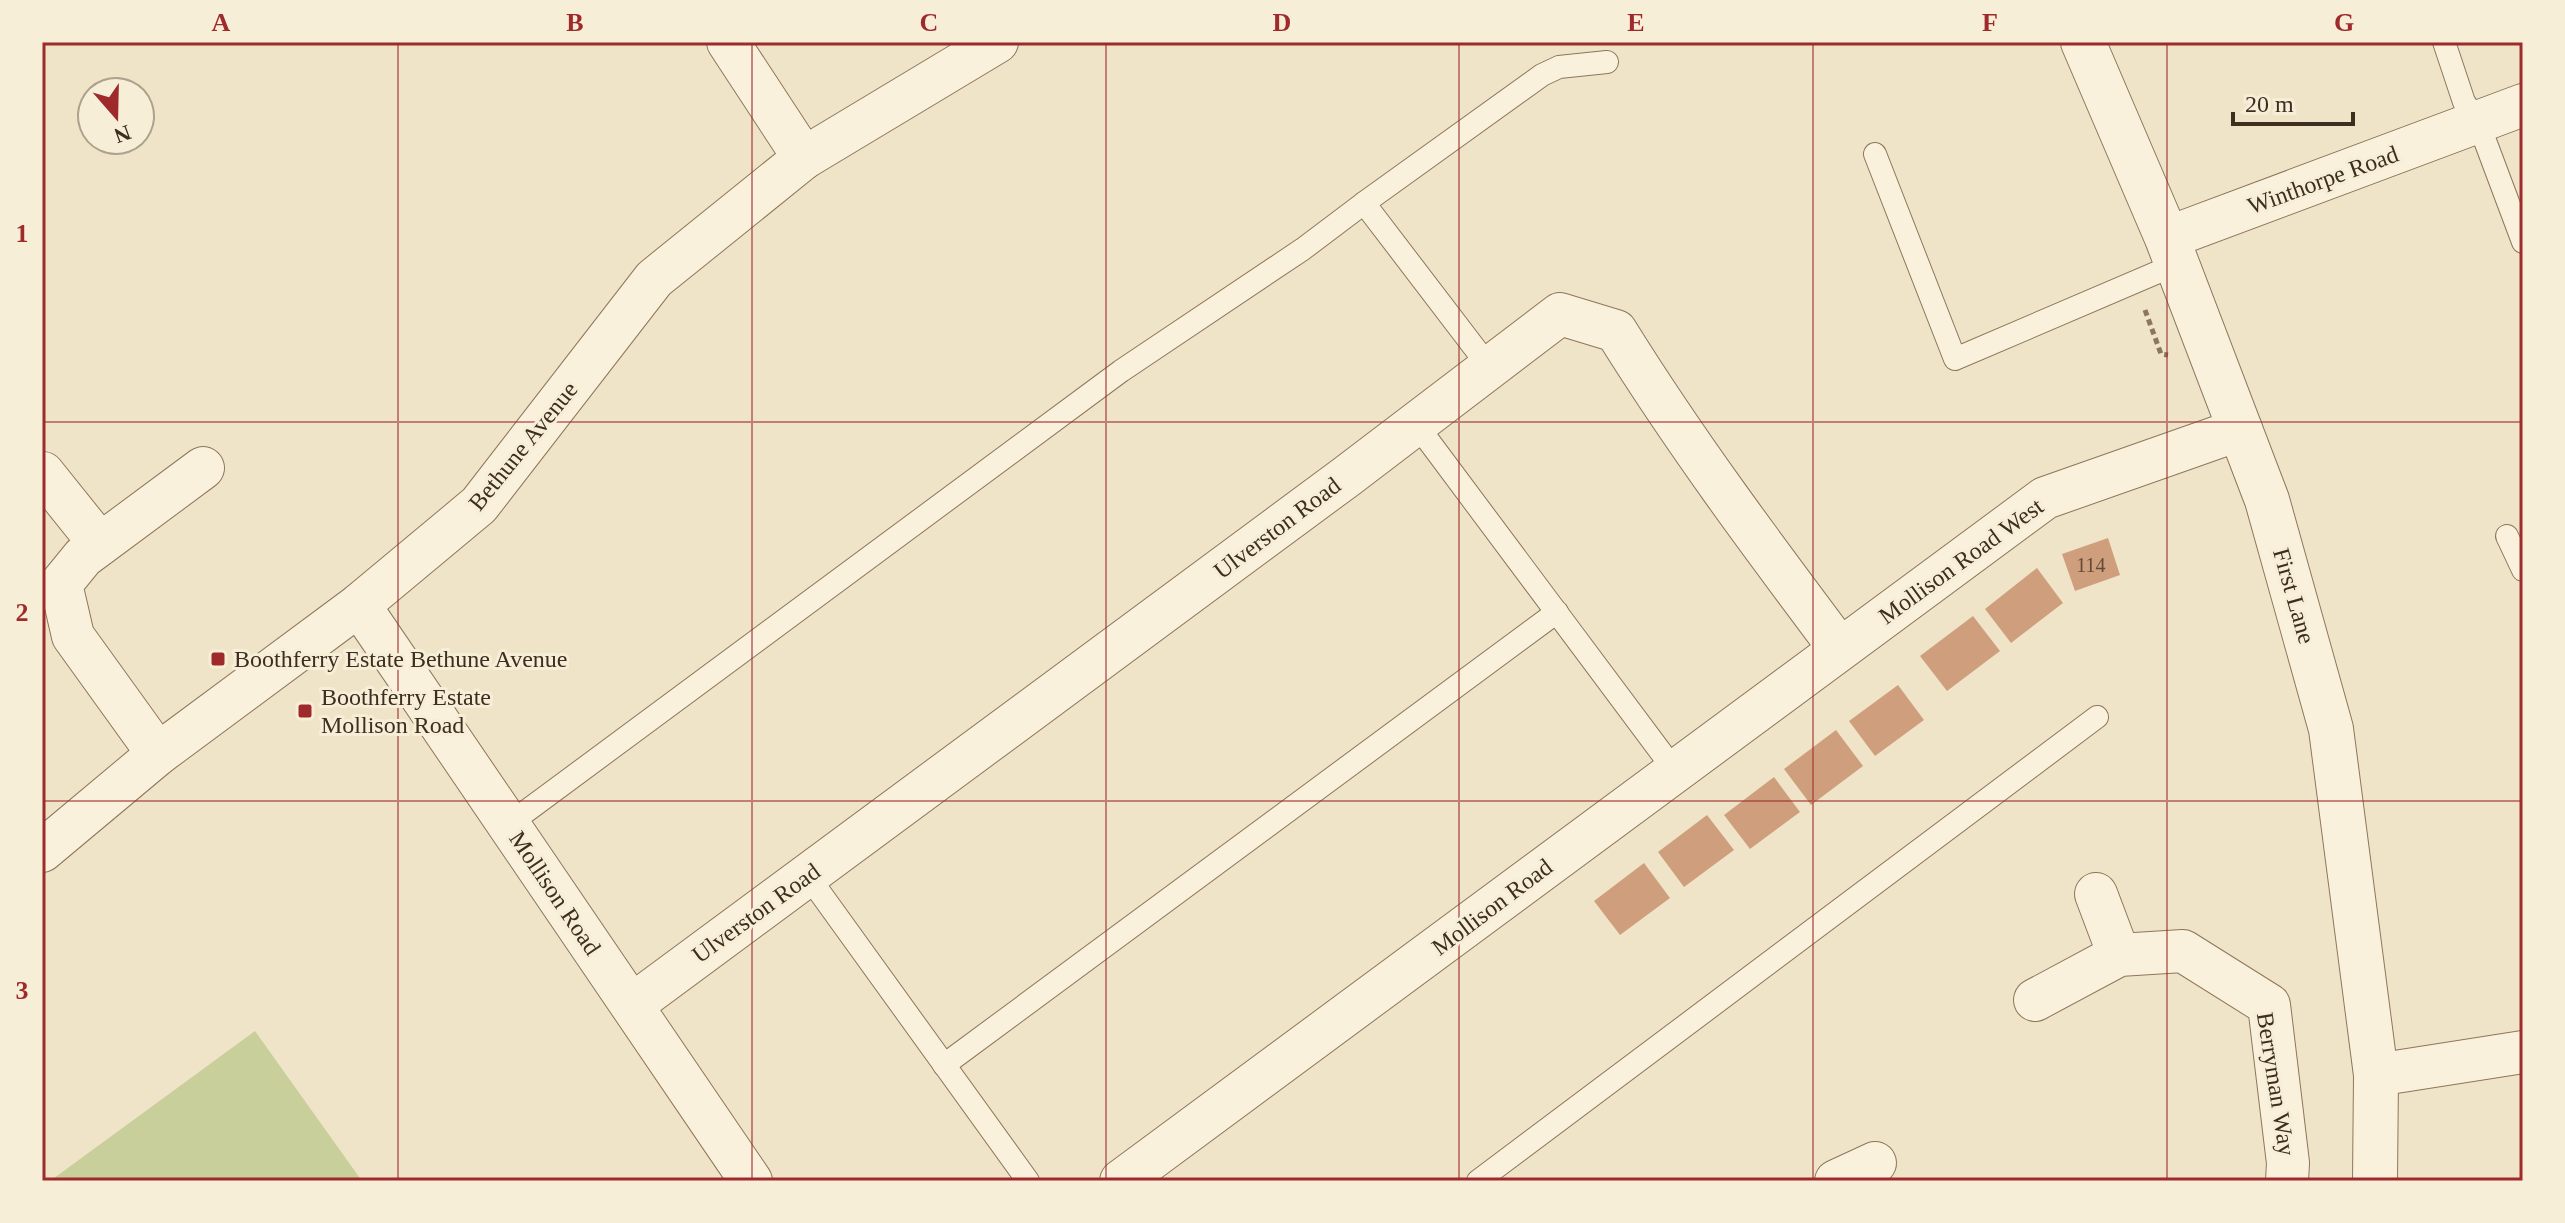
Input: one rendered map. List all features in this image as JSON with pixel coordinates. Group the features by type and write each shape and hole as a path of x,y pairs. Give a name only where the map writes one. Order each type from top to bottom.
{"street":[{"path":"728,42 804,158"},
{"name":"Bethune Avenue","path":"42,851 158,754 359,605 479,505 654,279 804,158 997,42"},
{"name":"First Lane","path":"2083,42 2161,261 2241,429 2267,500 2331,729 2376,1075 2375,1181"},
{"name":"Winthorpe Road","path":"2161,261 2523,105"},
{"name":"Ulverston Road","path":"632,1005 1560,314 1616,331 1725,495 1851,641"},
{"name":"Mollison Road West","path":"1851,641 2045,498 2241,429"},
{"path":"158,754 73,636 61,584 83,557 203,468"},
{"path":"43,473 100,544"},
{"name":"Mollison Road","path":"359,605 751,1181"},
{"name":"Mollison Road","path":"1121,1181 1851,641"},
{"path":"2096,894 2119,955"},
{"name":"Berryman Way","path":"2035,1000 2119,955 2183,951 2269,1005 2288,1163 2287,1181"},
{"path":"2376,1075 2523,1052"},
{"path":"1836,1181 1875,1163"}],"lane":[{"path":"2444,42 2464,102 2478,122 2523,242"},
{"path":"509,824 1121,371 1303,249 1542,75 1559,67 1607,62"},
{"path":"1875,154 1955,359 2161,261"},
{"path":"1364,203 1490,368"},
{"path":"1416,424 1675,771"},
{"path":"2507,536 2523,570"},
{"path":"944,1065 1557,612"},
{"path":"1478,1181 2097,717"},
{"path":"808,876 1028,1181"}],"path":[{"path":"2161,261 2139,295 2161,354 2179,357"}],"green space":[{"path":"255,1031 362,1181 50,1181"}],"building":[{"path":"2108,538 2120,575 2075,591 2062,554"},
{"path":"2037,568 2063,603 2011,643 1985,609"},
{"path":"1973,616 2000,651 1947,691 1920,656"},
{"path":"1898,685 1924,720 1875,756 1849,721"},
{"path":"1836,730 1863,766 1811,805 1784,769"},
{"path":"1774,777 1800,812 1750,849 1724,815"},
{"path":"1707,815 1734,850 1684,887 1658,852"},
{"path":"1644,863 1670,898 1620,935 1594,901"}],"place":[{"name":"Boothferry Estate Bethune Avenue","path":"218,659"},
{"name":"Boothferry Estate Mollison Road","path":"305,711"}]}
